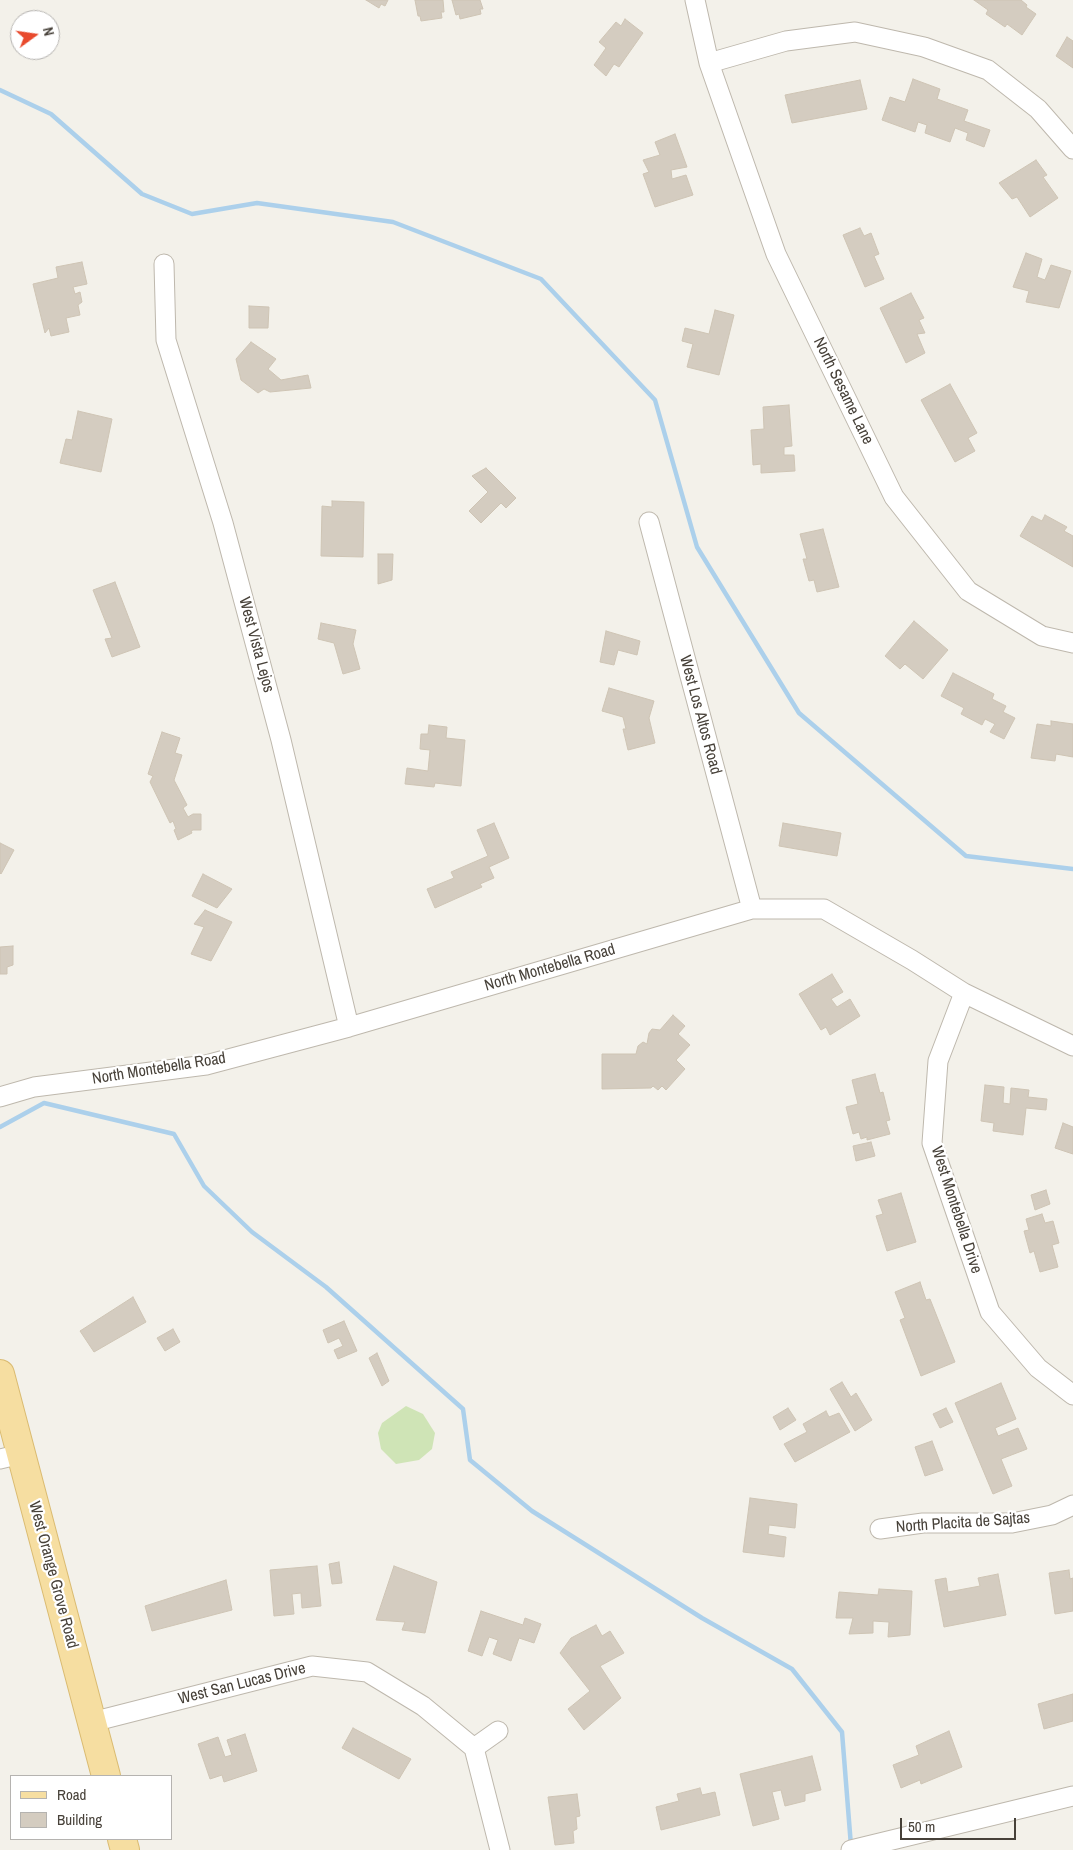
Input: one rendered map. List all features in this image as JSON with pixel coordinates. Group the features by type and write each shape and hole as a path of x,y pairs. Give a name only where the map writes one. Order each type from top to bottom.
{"main road":[{"name":"West Orange Grove Road","path":"0,1374 11,1456 92,1722 106,1775"}],"street":[{"name":"North Sesame Lane","path":"695,0 709,63 776,254 894,497 968,591 1042,636 1073,644"},
{"path":"709,63 786,41 855,32 924,46 988,70 1038,109 1073,149"},
{"name":"West Vista Lejos","path":"164,264 166,340 223,523 276,720 350,1027"},
{"name":"West Los Altos Road","path":"649,522 752,909"},
{"name":"North Montebella Road","path":"0,1097 34,1087 206,1065 350,1027 752,909 824,910 912,960 964,993 1073,1046"},
{"name":"West Montebella Drive","path":"964,993 938,1061 932,1143 990,1312 1038,1368 1073,1395"},
{"name":"North Placita de Sajtas","path":"880,1529 923,1523 1012,1522 1052,1515 1073,1505"},
{"name":"West San Lucas Drive","path":"92,1722 312,1666 367,1672 423,1706 474,1748"},
{"path":"498,1732 474,1748 500,1850"},
{"path":"851,1850 1073,1796"}],"green space":[{"path":"406,1406 423,1414 435,1433 432,1449 419,1460 396,1464 381,1449 378,1433 382,1423"}],"building":[{"path":"366,0 388,0 385,6 381,4 379,8"},
{"path":"415,0 443,0 444,12 441,12 442,18 421,21 420,16 418,16"},
{"path":"452,0 480,0 483,9 480,9 481,14 460,19 459,14 456,15"},
{"path":"974,0 1021,0 1027,5 1026,7 1036,14 1022,35 1007,24 1005,27 986,14 988,10"},
{"path":"625,19 643,33 619,67 614,64 606,76 594,65 606,48 599,42 616,22 621,26"},
{"path":"1067,37 1073,41 1073,68 1056,56"},
{"path":"913,79 940,89 937,99 968,110 964,121 990,130 984,147 966,140 968,133 955,128 950,142 925,133 927,125 918,122 915,132 882,120 890,97 905,102"},
{"path":"860,80 867,109 792,123 785,95"},
{"path":"675,134 687,167 671,170 672,179 686,175 693,195 655,207 643,174 649,172 643,160 660,155 655,142"},
{"path":"1036,160 1047,175 1043,177 1058,198 1030,217 1017,197 1012,199 999,183"},
{"path":"860,228 864,236 871,233 879,254 874,256 884,279 865,287 843,235"},
{"path":"1026,253 1042,259 1037,277 1045,280 1051,265 1071,271 1059,308 1026,302 1029,291 1013,287"},
{"path":"82,262 87,284 73,287 75,294 80,292 82,302 78,305 80,315 66,318 69,332 51,336 49,328 45,333 33,284 58,278 56,267"},
{"path":"911,293 924,318 919,320 925,333 917,334 925,353 906,363 880,308"},
{"path":"249,306 269,307 268,328 249,328"},
{"path":"715,310 734,315 719,375 687,367 693,344 682,341 685,328 709,334"},
{"path":"251,342 276,359 268,369 281,380 308,375 311,388 270,392 264,389 258,393 241,380 236,359"},
{"path":"950,384 977,433 968,438 975,451 955,462 921,400"},
{"path":"789,405 792,446 784,447 784,455 794,455 795,471 761,473 761,464 753,465 751,430 764,429 763,407"},
{"path":"78,411 112,419 101,472 60,463 66,439 72,440"},
{"path":"486,468 516,498 506,508 501,503 481,523 469,511 488,492 472,476"},
{"path":"332,501 364,502 363,557 321,556 322,506 332,507"},
{"path":"1045,515 1067,527 1064,531 1073,536 1073,567 1020,536 1032,516 1042,521"},
{"path":"823,529 839,587 817,592 814,580 809,581 803,559 807,559 800,534"},
{"path":"378,554 393,554 392,580 378,584"},
{"path":"115,582 140,647 112,657 105,639 112,638 93,590"},
{"path":"914,621 948,650 923,679 905,664 900,669 885,656"},
{"path":"321,623 356,630 353,644 360,669 343,674 334,643 318,639"},
{"path":"606,631 640,641 637,655 618,650 614,665 600,662"},
{"path":"953,673 994,694 992,699 1006,706 1003,712 1015,718 1004,739 990,732 995,724 985,719 982,725 961,714 964,708 941,696"},
{"path":"609,688 654,701 649,718 655,743 628,750 623,729 626,729 623,717 602,711"},
{"path":"1051,721 1073,724 1073,757 1056,754 1055,761 1031,758 1037,724 1051,726"},
{"path":"429,725 447,727 446,738 465,740 461,786 435,783 434,787 405,784 407,768 428,771 430,750 420,749 421,734 428,734"},
{"path":"162,732 180,738 175,753 182,755 174,780 187,805 183,808 188,817 193,814 201,814 201,830 193,830 191,831 192,833 178,840 173,821 170,823 150,782 153,776 148,774"},
{"path":"494,823 509,858 489,867 494,878 480,884 482,887 435,908 427,889 454,878 451,872 488,856 477,830"},
{"path":"783,823 841,833 837,856 779,846"},
{"path":"0,843 14,850 1,874 0,873"},
{"path":"203,874 232,889 217,908 192,896"},
{"path":"205,910 232,922 211,961 191,954 204,927 194,924"},
{"path":"13,946 13,965 7,967 7,974 0,974 0,947"},
{"path":"832,974 843,992 831,999 837,1007 850,999 860,1016 830,1035 826,1027 821,1030 799,994"},
{"path":"673,1015 685,1026 678,1034 690,1045 676,1060 685,1069 666,1090 662,1086 658,1090 653,1086 651,1088 602,1089 602,1054 636,1054 638,1046 643,1042 647,1044 649,1033 652,1029 660,1030"},
{"path":"875,1074 880,1093 883,1092 890,1120 886,1121 890,1134 867,1140 867,1137 861,1139 859,1132 853,1134 846,1107 858,1104 852,1080"},
{"path":"985,1085 1004,1087 1003,1103 1010,1104 1011,1088 1029,1090 1028,1097 1047,1099 1046,1110 1026,1108 1023,1135 993,1131 994,1123 981,1121"},
{"path":"1063,1123 1073,1127 1073,1154 1055,1148"},
{"path":"871,1142 875,1156 856,1161 853,1146"},
{"path":"1046,1190 1050,1204 1035,1210 1031,1195"},
{"path":"901,1193 916,1242 887,1251 876,1216 883,1214 878,1200"},
{"path":"1042,1214 1045,1223 1053,1221 1059,1243 1052,1245 1058,1267 1040,1272 1034,1251 1030,1253 1024,1231 1029,1230 1026,1219"},
{"path":"920,1282 926,1300 930,1299 955,1362 921,1376 900,1320 905,1318 895,1292"},
{"path":"133,1297 146,1322 94,1352 80,1331"},
{"path":"344,1321 357,1351 338,1359 334,1350 343,1346 339,1338 328,1343 323,1330"},
{"path":"173,1329 180,1342 165,1351 157,1338"},
{"path":"377,1353 389,1381 382,1386 369,1358"},
{"path":"842,1382 851,1397 856,1393 872,1420 855,1431 830,1389"},
{"path":"1001,1383 1016,1419 995,1428 998,1436 1018,1428 1027,1449 1001,1459 1012,1486 993,1494 955,1403"},
{"path":"788,1408 796,1420 780,1430 773,1417"},
{"path":"946,1408 953,1422 940,1428 933,1414"},
{"path":"826,1411 829,1417 839,1413 850,1432 795,1462 784,1444 807,1432 803,1424"},
{"path":"932,1441 943,1470 925,1476 915,1447"},
{"path":"750,1498 797,1504 795,1528 769,1525 768,1534 786,1537 784,1557 743,1552"},
{"path":"339,1562 342,1583 332,1584 329,1564"},
{"path":"317,1566 321,1606 302,1608 301,1593 292,1594 294,1614 274,1616 270,1570"},
{"path":"394,1566 437,1582 425,1633 402,1630 405,1622 376,1620"},
{"path":"1069,1570 1070,1579 1073,1578 1073,1611 1055,1614 1049,1573"},
{"path":"998,1574 1006,1615 944,1627 935,1580 946,1578 948,1592 980,1586 978,1578"},
{"path":"226,1580 232,1610 152,1631 145,1606"},
{"path":"879,1589 912,1591 910,1635 888,1637 889,1622 873,1621 873,1633 849,1634 853,1618 836,1618 839,1592 878,1595"},
{"path":"481,1611 523,1625 525,1618 541,1624 534,1643 519,1638 511,1661 493,1654 498,1640 489,1637 482,1656 468,1651"},
{"path":"596,1625 602,1636 610,1631 624,1653 600,1666 621,1698 584,1730 568,1709 590,1691 560,1653 571,1638"},
{"path":"1073,1694 1073,1721 1044,1729 1038,1704"},
{"path":"353,1728 411,1759 399,1779 342,1748"},
{"path":"949,1731 962,1767 921,1784 920,1780 901,1788 893,1765 919,1755 916,1746"},
{"path":"245,1734 257,1771 224,1782 222,1775 210,1779 198,1744 218,1737 225,1757 232,1755 227,1740"},
{"path":"812,1756 821,1790 805,1794 805,1801 785,1806 781,1790 772,1792 779,1819 753,1826 740,1774"},
{"path":"700,1788 702,1795 715,1792 720,1815 661,1830 656,1807 679,1801 677,1794"},
{"path":"577,1794 580,1816 576,1817 577,1829 573,1831 574,1843 555,1845 548,1797"}],"waterway":[{"path":"0,90 51,114 142,194 192,214 257,203 393,222 541,279 655,400 697,547 799,713 966,856 1073,869"},
{"path":"0,1127 44,1103 174,1134 204,1186 252,1232 326,1287 463,1409 470,1460 532,1511 702,1618 792,1669 842,1732 851,1846"}]}
